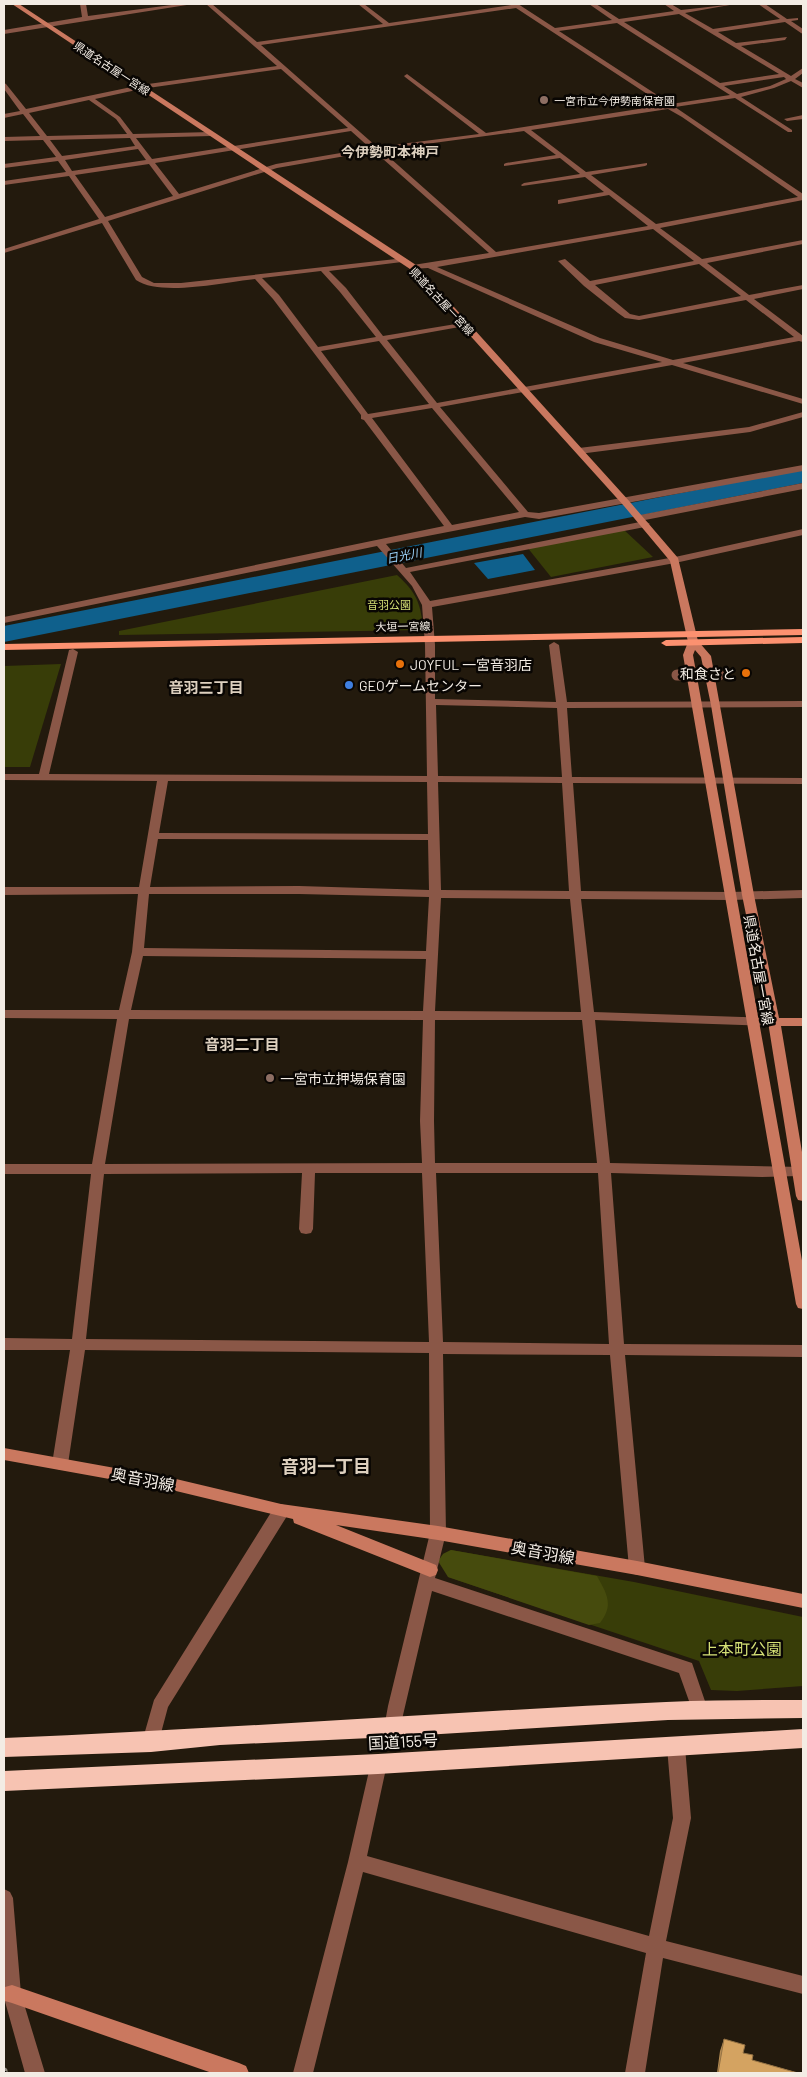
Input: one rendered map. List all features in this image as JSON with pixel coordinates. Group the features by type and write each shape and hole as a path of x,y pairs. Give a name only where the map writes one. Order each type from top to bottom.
{"highway":[{"name":"国道155号","path":"4,1748 151,1742 220,1736 700,1710 803,1709"},
{"name":"国道155号","path":"4,1781 378,1764 803,1738"}],"main road":[{"name":"県道名古屋一宮線","path":"15,4 413,267 675,560 692,637 706,656 716,705 748,895 774,1022 801,1171 803,1196"},
{"name":"大垣一宮線","path":"4,647 130,644 430,642 554,645 803,632"},
{"name":"県道名古屋一宮線","path":"692,637 688,655 752,1021 781,1171 803,1304"},
{"name":"大垣一宮線","path":"4,654 692,637 803,640"},
{"path":"774,1022 803,1022"},
{"name":"奥音羽線","path":"4,1454 176,1485 281,1511 438,1533 637,1568 803,1601"},
{"name":"奥音羽線","path":"281,1511 428,1576"},
{"path":"8,1996 239,2073"}],"street":[{"path":"83,4 85,18"},
{"path":"4,32 146,7 190,4"},
{"path":"208,4 495,255"},
{"path":"465,6 484,4"},
{"path":"592,4 790,131"},
{"path":"667,4 803,86"},
{"path":"554,30 732,4"},
{"path":"761,4 803,32"},
{"path":"769,4 803,23"},
{"path":"365,5 388,25"},
{"path":"256,44 516,5 803,198"},
{"path":"713,31 796,19"},
{"path":"736,45 785,38"},
{"path":"4,116 89,97 281,67"},
{"path":"4,251 276,166 374,149 526,129 759,92 793,79 803,70"},
{"path":"719,85 785,75"},
{"path":"407,76 485,135"},
{"path":"4,85 60,158 144,283 181,286 402,260"},
{"path":"89,97 118,118 177,197"},
{"path":"787,119 803,116"},
{"path":"4,183 235,149 352,129"},
{"path":"526,129 803,339"},
{"path":"4,139 211,134"},
{"path":"4,166 141,147"},
{"path":"506,165 561,156"},
{"path":"524,185 645,164"},
{"path":"561,202 610,194"},
{"path":"413,267 495,255 654,227 803,198"},
{"path":"587,284 803,242"},
{"path":"562,260 587,284 621,311 628,316 639,318 803,287"},
{"path":"428,266 597,340 803,402"},
{"path":"324,270 344,290 435,406 525,514"},
{"path":"257,277 276,297 364,417 450,528"},
{"path":"315,350 465,324"},
{"path":"364,417 523,391 803,339"},
{"path":"579,451 750,429 803,414"},
{"path":"4,620 450,528 525,514 539,516 626,503 803,468"},
{"path":"402,570 803,486"},
{"path":"427,605 675,560 803,532"},
{"path":"380,543 416,586 427,605 430,642 435,894 429,1016 428,1169 436,1348 438,1533 392,1728"},
{"path":"554,645 562,705 575,894 604,1168 616,1350 637,1568"},
{"path":"43,778 73,652"},
{"path":"677,675 719,676"},
{"path":"430,702 562,705 803,704"},
{"path":"4,777 803,781"},
{"path":"60,1464 78,1346 98,1168 109,1112 124,1014 138,952 144,890 163,779"},
{"path":"152,836 433,837"},
{"path":"4,891 299,890 435,894 731,896 803,894"},
{"path":"138,952 432,955"},
{"path":"4,1014 589,1016 774,1022"},
{"path":"4,1168 604,1168 762,1172 801,1171"},
{"path":"306,1229 309,1169"},
{"path":"4,1344 803,1350"},
{"path":"151,1742 160,1705 281,1511"},
{"path":"428,1576 686,1668 700,1710"},
{"path":"635,2073 656,1947 682,1818 676,1747"},
{"path":"303,2073 356,1862 378,1764"},
{"path":"356,1862 656,1947 803,1986"},
{"path":"4,1898 8,1996 35,2073"}],"green space":[{"path":"623,529 653,557 551,577 527,547"},
{"name":"音羽公園","path":"397,575 417,600 423,630 119,635 119,631"},
{"path":"61,664 30,767 4,767 4,666"},
{"name":"上本町公園","path":"451,1550 634,1582 803,1617 803,1686 737,1691 711,1690 699,1661 448,1577 443,1554"},
{"path":"451,1550 597,1576 608,1600 607,1611 600,1623 589,1625 448,1577 438,1561 443,1554"}],"water":[{"path":"523,554 535,570 488,579 474,563"}],"building":[{"path":"724,2039 745,2045 743,2053 753,2055 752,2060 798,2073 718,2073"}],"waterway":[{"name":"日光川","path":"4,634 803,476"}],"place":[{"name":"一宮市立今伊勢南保育園","path":"544,100"},
{"name":"JOYFUL 一宮音羽店","path":"400,664"},
{"name":"和食さと","path":"746,673"},
{"name":"GEOゲームセンター","path":"349,685"},
{"name":"一宮市立押場保育園","path":"270,1078"}],"district":[{"name":"今伊勢町本神戸","path":"390,151"},
{"name":"音羽三丁目","path":"206,687"},
{"name":"音羽二丁目","path":"242,1044"},
{"name":"音羽一丁目","path":"326,1466"}]}
